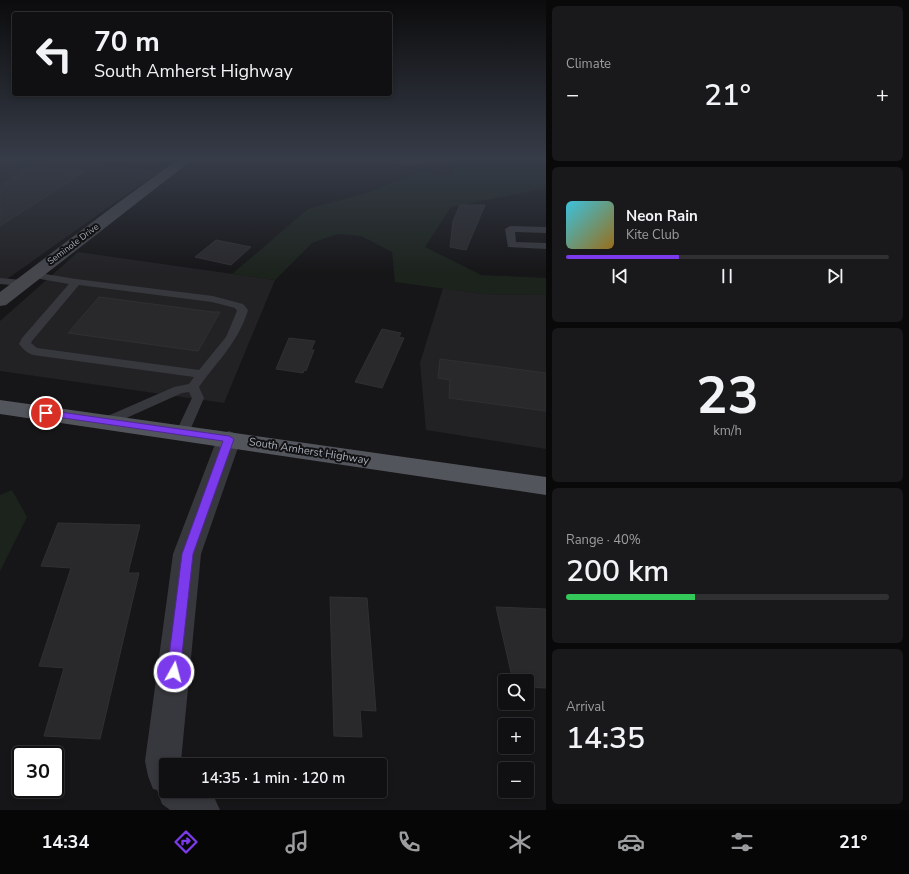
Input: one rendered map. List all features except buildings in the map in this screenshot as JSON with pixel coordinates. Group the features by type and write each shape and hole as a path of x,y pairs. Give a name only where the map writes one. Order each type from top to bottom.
{"main road":[{"name":"South Amherst Highway","path":"0,407 108,421 546,486"}],"street":[{"name":"Seminole Drive","path":"0,301 134,198"},
{"path":"163,758 188,554 229,439"},
{"path":"185,798 201,810"}],"lane":[{"path":"546,230 510,229 511,245 546,246"},
{"path":"0,281 27,279 76,282 213,299 239,306 243,310 239,326 222,353 202,374 193,387 178,390 108,421"},
{"path":"76,282 26,340 25,344 33,351 202,374"},
{"path":"183,432 198,398 193,387"}],"shaded area":[{"path":"0,198 122,198 0,284"},
{"path":"348,198 497,198 451,207 425,247 481,275 546,278 546,295 483,294 395,282 392,252 361,236 337,234 312,243 275,280 232,274 308,209"},
{"path":"78,252 275,280 224,403 0,371 0,321"},
{"path":"443,288 483,294 546,295 546,449 426,430 420,363"},
{"path":"12,490 27,517 0,571 0,495"}],"route":[{"path":"46,413 229,439 188,554 174,672"}]}
